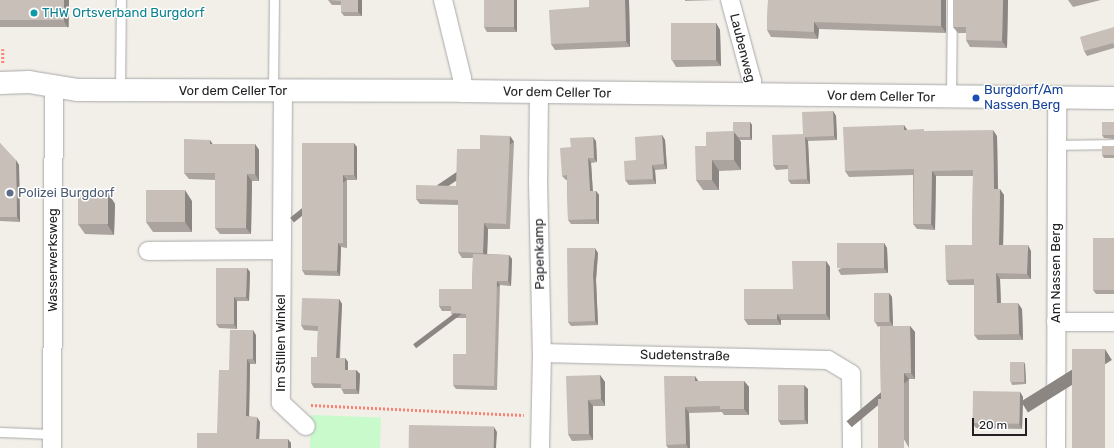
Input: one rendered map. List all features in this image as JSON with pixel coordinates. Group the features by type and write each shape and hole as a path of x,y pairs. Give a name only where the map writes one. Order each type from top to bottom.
{"street":[{"path":"442,0 462,78 463,92"},
{"name":"Laubenweg","path":"730,0 752,81 752,95"},
{"name":"Vor dem Celler Tor","path":"0,82 29,82 78,90 539,92 1114,98"},
{"name":"Wasserwerksweg","path":"52,441 54,86"},
{"name":"Im Stillen Winkel","path":"278,91 281,250 281,403 306,426"},
{"name":"Papenkamp","path":"539,92 538,182 542,353 540,448"},
{"name":"Am Nassen Berg","path":"1056,98 1056,448"},
{"path":"148,251 281,250"},
{"path":"1056,322 1114,322"},
{"name":"Sudetenstraße","path":"542,353 828,360 851,374 852,448"}],"lane":[{"path":"120,90 121,0"},
{"path":"274,0 278,91"},
{"path":"951,97 952,0"},
{"path":"1056,145 1114,144"},
{"name":"Wasserwerksweg","path":"0,432 52,441"}],"path":[{"path":"281,403 540,416"}],"green space":[{"path":"311,415 381,417 380,448 310,448"}],"building":[{"name":"THW Ortsverband Burgdorf","path":"0,0 64,0 64,20 0,20"},
{"path":"328,0 358,0 358,12 341,12 341,1"},
{"path":"484,0 514,0 514,27 484,27"},
{"path":"589,0 625,0 626,41 551,44 549,10 589,7"},
{"path":"768,0 941,0 941,26 814,22 814,32 767,30"},
{"path":"953,0 1003,0 1002,41 966,40 966,27 953,27"},
{"path":"671,23 716,23 716,60 671,60"},
{"path":"1114,27 1114,46 1113,43 1084,51 1080,37"},
{"path":"833,111 834,136 805,137 807,179 788,180 788,165 773,165 772,135 803,134 802,112"},
{"path":"733,122 750,122 750,137 738,137 733,131"},
{"path":"1102,122 1114,122 1114,135 1102,135"},
{"path":"904,125 904,130 993,130 994,189 1000,189 999,245 1028,245 1027,274 996,273 997,303 1018,303 1019,334 974,335 974,279 946,280 945,245 972,245 973,170 932,171 931,224 913,224 914,169 845,171 843,127"},
{"path":"734,131 734,160 712,160 712,180 696,180 695,146 706,146 706,132"},
{"path":"480,135 510,136 506,224 484,223 483,253 458,252 458,200 416,199 416,185 456,186 457,149 480,149"},
{"path":"662,135 664,164 652,165 653,179 625,180 624,161 636,160 635,137"},
{"path":"593,137 594,158 588,158 590,191 596,191 596,219 568,220 567,175 562,176 560,148 571,147 570,138"},
{"path":"184,139 210,140 210,144 255,144 255,174 247,174 246,228 215,228 215,173 184,173"},
{"name":"Polizei Burgdorf","path":"0,143 16,160 17,217 0,217"},
{"path":"302,143 354,143 354,175 343,175 343,243 338,243 337,271 302,270"},
{"path":"1102,146 1114,146 1114,155 1102,155"},
{"path":"146,190 185,190 185,222 146,222"},
{"path":"78,193 108,193 108,224 78,224"},
{"path":"1093,238 1114,238 1114,290 1093,290"},
{"path":"837,243 884,243 884,268 837,268"},
{"path":"567,248 595,248 593,275 595,321 568,322"},
{"path":"473,254 509,255 508,281 497,281 494,386 453,385 453,354 466,354 466,314 451,313 451,306 439,306 439,289 472,289"},
{"path":"792,261 826,261 826,314 777,314 777,319 744,319 744,289 793,289"},
{"path":"216,268 247,268 246,297 234,297 234,324 216,324"},
{"path":"874,293 889,293 889,322 874,322"},
{"path":"302,298 339,299 336,358 345,358 345,370 356,370 356,389 341,389 341,384 311,383 311,357 317,357 318,326 301,325"},
{"path":"880,326 910,326 911,373 904,373 904,448 878,448 878,399 881,399"},
{"path":"230,330 253,330 253,359 247,359 246,416 257,417 256,439 288,439 288,448 197,448 197,433 217,433 219,370 229,370"},
{"path":"1072,349 1105,349 1105,448 1072,448"},
{"path":"1010,362 1024,362 1024,382 1010,382"},
{"path":"600,375 601,399 588,400 589,434 568,434 566,376"},
{"path":"664,376 695,376 695,381 744,381 744,409 720,409 720,406 685,407 686,444 666,445"},
{"path":"778,385 804,385 804,420 778,420"},
{"path":"973,391 1020,392 1019,424 972,423"},
{"path":"409,425 494,426 494,448 409,448"}],"place":[{"name":"THW Ortsverband Burgdorf","path":"34,13"},
{"name":"Burgdorf/Am Nassen Berg","path":"976,98"},
{"name":"Polizei Burgdorf","path":"10,193"}]}
